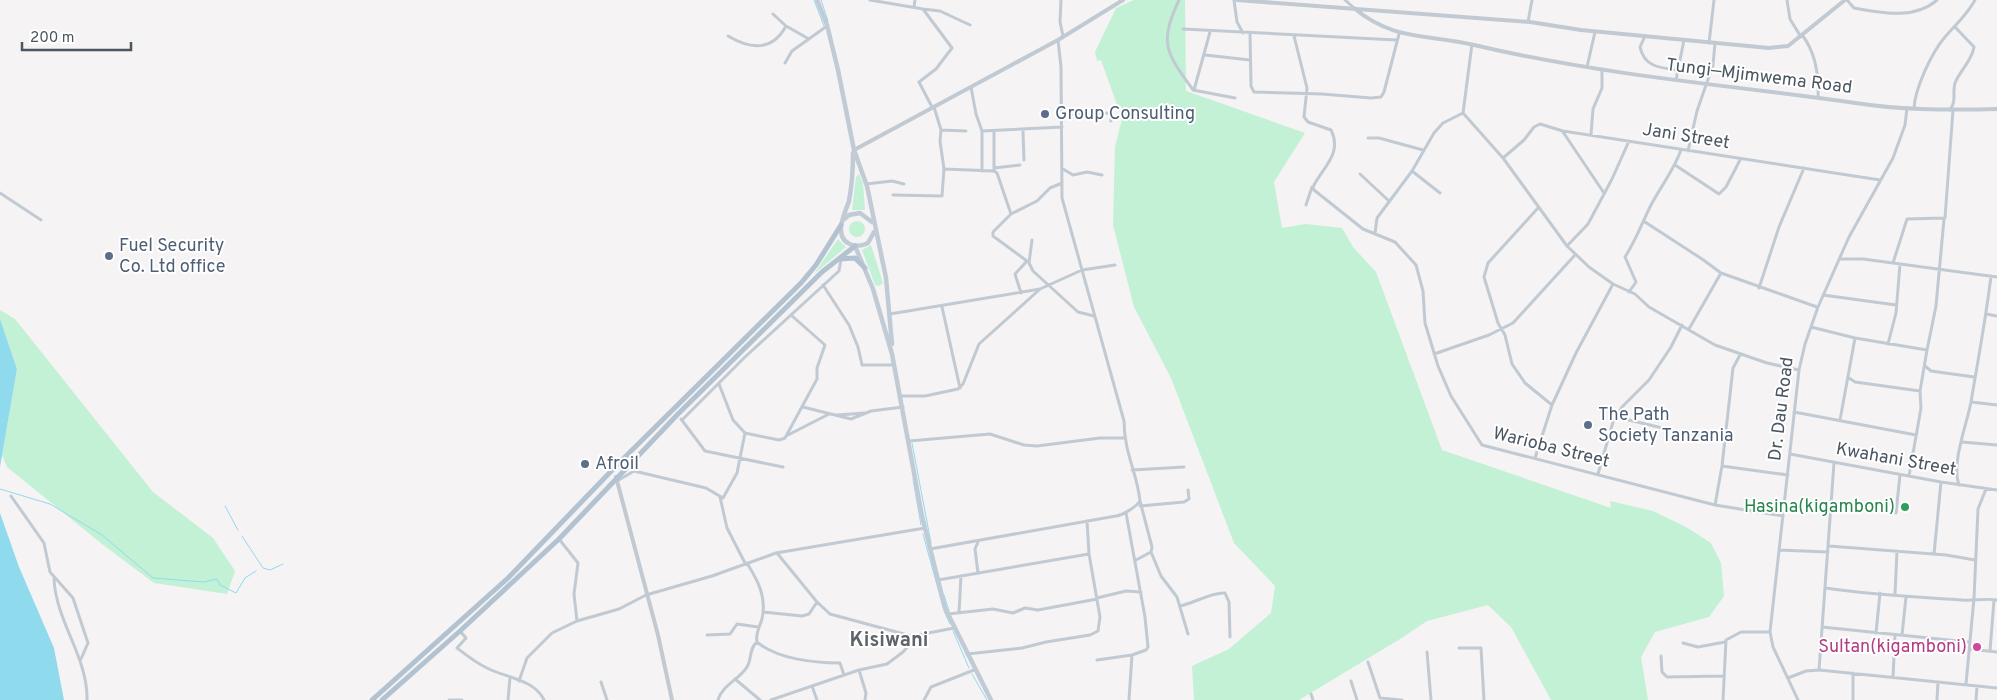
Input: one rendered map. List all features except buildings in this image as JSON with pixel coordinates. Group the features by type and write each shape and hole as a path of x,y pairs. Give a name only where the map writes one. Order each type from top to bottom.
{"main road":[{"path":"817,0 827,25 854,150 866,184 873,226 886,278 892,354"},
{"path":"854,150 850,192 842,223 844,240 855,246 865,268 892,354 925,528 948,614 974,670 991,700"},
{"path":"372,700 508,578 619,463 801,284 849,215 860,213 866,215 873,226 868,242 855,246 832,264 678,414 559,539 382,700"},
{"path":"832,264 841,258 855,258 865,268"}],"street":[{"path":"870,0 940,11 970,25"},
{"path":"914,7 915,0"},
{"path":"1061,0 1060,22 1063,36"},
{"path":"854,150 1058,40 1123,0"},
{"path":"1179,0 1169,28 1167,49 1193,90 1235,98"},
{"path":"1243,33 1237,22 1235,0 1528,22 1595,32 1715,44 1779,48 1788,46 1802,37 1846,0 1854,8 1903,13 1921,11 1937,0"},
{"path":"1345,0 1354,8"},
{"path":"1528,22 1532,0"},
{"path":"1710,43 1714,0"},
{"path":"1787,0 1790,19 1810,49 1818,73 1818,99"},
{"path":"1914,108 1915,98 1936,50 1967,14 1975,0"},
{"name":"Tungi—Mjimwema Road","path":"1354,8 1368,20 1399,34 1472,44 1520,56 1587,68 1818,99 1907,108 1997,110"},
{"path":"892,195 942,196 944,170 940,141 941,130 933,107 919,82 936,69 952,50 947,39 923,9"},
{"path":"773,14 786,26 810,39"},
{"path":"785,63 792,51 827,25"},
{"path":"728,36 747,46 761,47 781,34 786,26"},
{"path":"1909,476 1921,408 1920,391 1941,268 1951,110 1955,100 1956,83 1972,55 1974,47 1955,27"},
{"path":"1183,29 1210,32 1396,40"},
{"path":"1193,90 1205,55 1210,32"},
{"path":"1587,68 1595,32"},
{"path":"1250,33 1250,60 1254,92 1371,98 1381,97 1387,82 1399,34"},
{"path":"1294,36 1308,94 1303,113 1305,120 1332,130 1335,145 1330,162 1313,186 1306,205"},
{"path":"1646,36 1640,48 1648,62 1652,66 1677,70"},
{"path":"1058,40 1061,67 1062,183 1064,205 1124,421 1124,438 1149,534 1151,552 1161,576 1180,606 1188,634"},
{"path":"1676,80 1684,40"},
{"path":"1472,44 1463,113 1503,158 1538,208 1575,255 1593,271 1613,284 1639,297 1649,307 1715,345 1740,355 1799,370"},
{"path":"1688,151 1705,85 1713,66 1715,44"},
{"path":"1205,55 1250,60"},
{"path":"1591,135 1593,109 1602,88 1602,69"},
{"path":"971,87 976,114 982,131 982,172"},
{"name":"Dr. Dau Road","path":"1798,700 1773,647 1770,632 1799,370 1818,307 1839,259 1893,158 1902,137 1907,108"},
{"path":"1062,115 1112,113 1111,121"},
{"path":"1375,233 1377,218 1412,170 1439,127 1463,113"},
{"name":"Jani Street","path":"1503,158 1540,124 1563,131 1629,142 1880,180"},
{"path":"982,131 994,132 1062,127"},
{"path":"941,130 966,131"},
{"path":"1024,130 1024,160"},
{"path":"1563,131 1604,193"},
{"path":"994,132 994,170 997,173 1011,214"},
{"path":"1368,138 1379,138 1423,150"},
{"path":"1567,246 1588,224 1629,142"},
{"path":"1629,292 1636,282 1625,257 1645,222 1650,207 1675,165 1681,150"},
{"path":"1675,165 1719,194 1726,187 1740,160"},
{"path":"944,170 982,172 1020,165"},
{"path":"1062,168 1076,176 1087,172 1102,175"},
{"path":"1759,288 1779,228 1804,168"},
{"path":"1412,170 1440,193"},
{"path":"1360,174 1389,201"},
{"path":"866,184 892,182 904,184"},
{"path":"1028,260 992,234 1011,214 1037,201 1050,188 1062,183"},
{"name":"Warioba Street","path":"1313,186 1317,193 1363,229 1395,242 1416,265 1423,291 1424,323 1434,354 1451,396 1482,445 1715,505 1783,516"},
{"path":"0,193 41,220"},
{"path":"1538,208 1502,247 1485,271 1486,283 1502,330 1508,356 1516,373 1552,405"},
{"path":"1893,263 1907,219 1918,217 1944,218"},
{"path":"1645,222 1702,258 1721,273 1759,288 1818,307"},
{"path":"1032,240 1028,260 1030,267 1078,312 1094,316"},
{"path":"1434,354 1502,330 1513,323 1575,255"},
{"path":"682,420 745,357 792,316 841,268 841,258"},
{"path":"1839,259 1941,268 1997,277"},
{"path":"1021,293 1015,274 1028,260"},
{"path":"1888,344 1896,313 1900,264"},
{"path":"890,314 942,307 1040,289 1082,270 1115,265"},
{"path":"1689,329 1721,273"},
{"path":"1959,484 1957,475 1962,442 1971,402 1991,276"},
{"path":"1535,459 1552,405 1576,353 1613,284"},
{"path":"823,285 849,325 858,347 862,365 894,365"},
{"path":"901,396 933,395 953,392 960,388 979,344 1040,289"},
{"path":"1823,295 1896,305"},
{"path":"942,307 960,388"},
{"path":"1986,314 1997,316"},
{"path":"788,436 818,376 816,368 826,347 821,340 792,316"},
{"path":"1598,474 1609,429 1616,416 1649,380 1671,347 1682,325"},
{"path":"1811,327 1855,338 1927,350"},
{"path":"1840,420 1855,338"},
{"path":"1715,505 1722,466 1723,440 1733,368 1740,355"},
{"path":"1925,366 1931,370 1974,377"},
{"path":"1924,372 1931,370"},
{"path":"1849,378 1855,382 1920,391"},
{"path":"1847,385 1855,382"},
{"path":"719,384 733,420 745,434 779,440 829,414"},
{"path":"1971,402 1997,405"},
{"path":"803,407 851,419 866,413 903,407"},
{"path":"1794,412 1916,435"},
{"path":"678,414 705,451 783,467"},
{"path":"1616,416 1675,431 1723,440"},
{"path":"720,497 724,496 734,480 745,434"},
{"path":"909,441 990,434 1024,445 1036,446 1092,439 1124,438"},
{"path":"1962,442 1997,445"},
{"name":"Kwahani Street","path":"1790,454 1900,475 1997,490"},
{"path":"1819,670 1834,463"},
{"path":"1722,466 1788,475"},
{"path":"1132,470 1184,467"},
{"path":"672,700 616,479 634,471 706,488 720,497 727,528 762,590 763,612 758,627 757,642 754,645 748,666 724,688 718,700"},
{"path":"1896,513 1900,475"},
{"path":"1934,554 1941,482"},
{"path":"1966,684 1968,642 1974,598 1978,509 1986,489"},
{"path":"1097,660 1132,655 1142,652 1148,647 1136,560 1126,513 1129,508 1135,506 1184,502 1189,498 1188,490"},
{"path":"11,496 44,543 48,566 54,579 56,598 81,659 87,700"},
{"path":"1135,506 1140,501"},
{"path":"930,549 978,542 1126,513"},
{"path":"967,654 1022,648 1095,633 1100,622 1089,554 1088,521"},
{"path":"519,681 527,658 539,645 552,633 577,621 618,609 646,595 712,576 776,553 925,528"},
{"path":"559,539 578,563 574,594 577,621"},
{"path":"978,542 976,548 978,573"},
{"path":"1829,546 1934,554 1975,560"},
{"path":"1779,550 1828,552"},
{"path":"1895,594 1897,551"},
{"path":"1136,560 1151,552"},
{"path":"776,553 817,602 834,616 915,637 954,628"},
{"path":"938,580 1089,554"},
{"path":"959,612 961,576"},
{"path":"54,579 73,598 86,635 88,646 81,659"},
{"path":"1826,588 1906,596 1996,600 1990,651"},
{"path":"948,614 993,609 1013,613 1025,608 1038,610 1097,599 1126,591 1141,592"},
{"path":"1180,606 1216,594 1225,593 1229,602 1230,637"},
{"path":"1876,632 1880,593"},
{"path":"1902,636 1906,596"},
{"path":"763,612 805,616 817,602"},
{"path":"707,635 730,634 738,624 758,627"},
{"path":"1822,627 1968,642"},
{"path":"460,631 466,638 457,648 487,668 538,689 544,700"},
{"path":"1723,700 1726,641 1729,636 1741,632 1770,632"},
{"path":"1892,677 1895,635"},
{"path":"771,700 859,670 887,664 902,652 915,637"},
{"path":"1684,643 1698,647 1726,641"},
{"path":"757,642 801,660 840,663 844,675"},
{"path":"1459,648 1481,648 1484,700"},
{"path":"1968,649 1997,652"},
{"path":"1428,652 1431,700"},
{"path":"1129,700 1132,655"},
{"path":"1660,656 1662,672 1667,677 1724,676"},
{"path":"1368,662 1380,698 1402,700"},
{"path":"859,670 866,693 865,700"},
{"path":"924,700 931,687 974,670"},
{"path":"1788,678 1806,671 1819,670 1997,688"},
{"path":"1853,673 1853,700"},
{"path":"508,700 510,677"},
{"path":"735,679 760,700"},
{"path":"601,682 607,700"},
{"path":"1351,682 1357,700"},
{"path":"1937,700 1938,682"},
{"path":"812,686 817,700"},
{"path":"1976,686 1976,700"},
{"path":"1312,694 1313,700"},
{"path":"449,700 462,700"}],"green space":[{"path":"1134,0 1185,0 1186,91 1305,133 1274,182 1282,228 1306,224 1342,228 1353,247 1376,272 1442,450 1611,508 1610,501 1653,511 1686,527 1711,543 1721,563 1724,596 1709,617 1655,632 1641,657 1648,700 1551,700 1511,627 1488,605 1427,621 1299,700 1194,700 1192,666 1229,649 1271,613 1275,586 1234,543 1171,378 1134,307 1113,225 1115,147 1122,119 1101,60 1097,61 1095,52 1116,8"},
{"path":"859,174 863,183 865,210 852,210 856,177"},
{"path":"857,221 863,223 865,229 863,235 857,237 851,235 849,229 851,223"},
{"path":"838,239 846,247 814,274"},
{"path":"871,245 883,283 879,286 875,285 862,250"},
{"path":"0,310 15,319 153,492 213,538 235,571 227,594 154,583 102,544 7,467 2,455 17,369 0,319"}],"water":[{"path":"0,319 17,369 0,467"},
{"path":"0,513 19,567 54,648 64,700 0,700"}],"waterway":[{"path":"814,0 824,26"},
{"path":"821,0 828,21"},
{"path":"912,443 931,543"},
{"path":"913,479 921,525"},
{"path":"0,489 50,504 102,535 153,578 204,582 217,579 220,585 236,593 245,578 256,571"},
{"path":"225,506 238,530"},
{"path":"923,534 943,607"},
{"path":"242,536 263,568 270,570 283,564"},
{"path":"944,595 949,611"},
{"path":"944,611 950,624"},
{"path":"953,631 969,668"},
{"path":"972,674 987,700"}],"place":[{"name":"Group Consulting","path":"1045,114"},
{"name":"Fuel Security Co. Ltd office","path":"109,256"},
{"name":"The Path Society Tanzania","path":"1588,425"},
{"name":"Afroil","path":"585,464"},
{"name":"Hasina(kigamboni)","path":"1905,507"},
{"name":"Sultan(kigamboni)","path":"1977,647"}],"district":[{"name":"Kisiwani","path":"889,641"}]}
